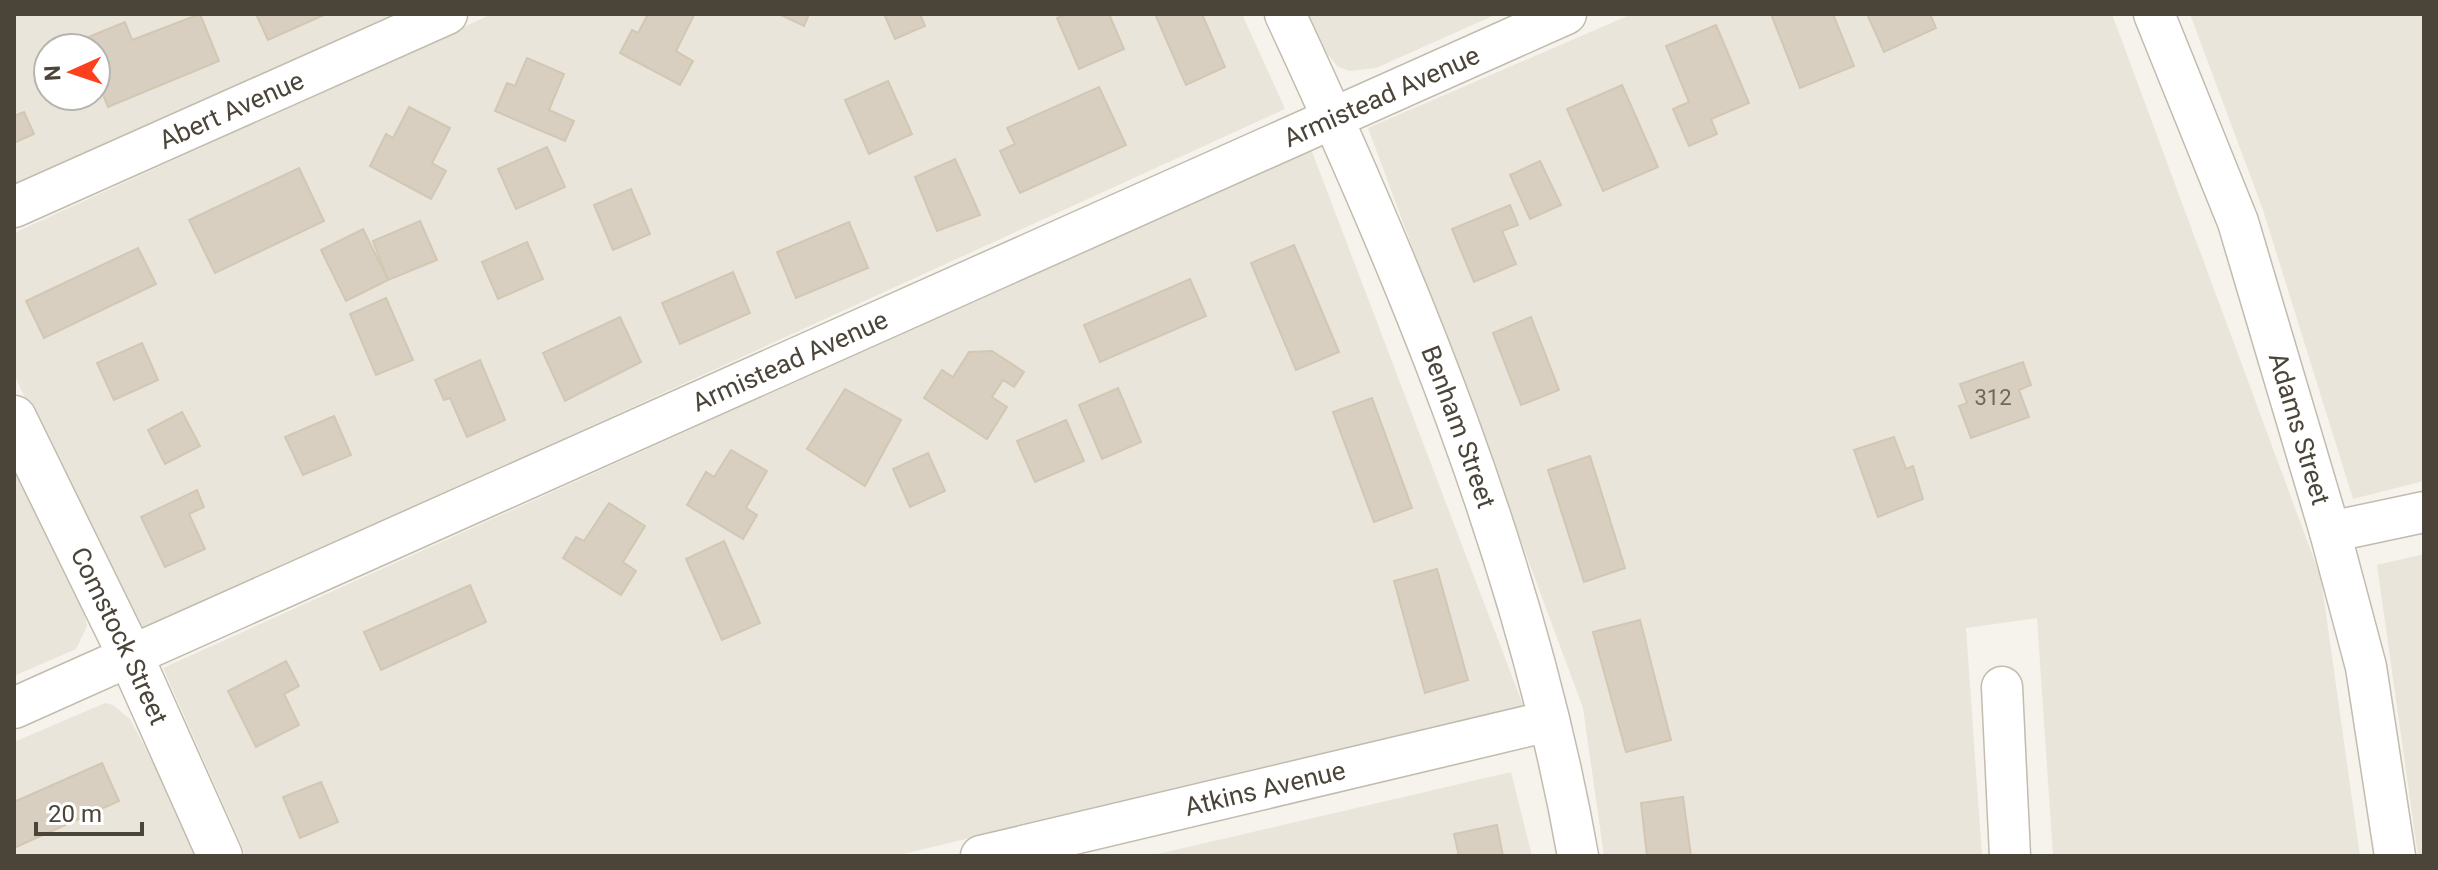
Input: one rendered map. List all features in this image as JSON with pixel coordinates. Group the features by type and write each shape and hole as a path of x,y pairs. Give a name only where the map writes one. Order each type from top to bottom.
{"street":[{"name":"Abert Avenue","path":"14,207 447,14"},
{"name":"Benham Street","path":"1285,14 1332,116 1484,497 1549,721 1578,856"},
{"name":"Armistead Avenue","path":"14,708 1332,116 1566,14"},
{"name":"Adams Street","path":"2154,14 2238,222 2330,532 2366,667 2395,856"},
{"name":"Comstock Street","path":"14,418 131,657 220,856"},
{"path":"2330,532 2424,512"},
{"path":"2002,687 2010,856"},
{"name":"Atkins Avenue","path":"981,856 1549,721"}],"shaded area":[{"path":"14,14 414,14 14,191"},
{"path":"492,14 1242,14 1285,109 133,635 14,374 14,233"},
{"path":"1306,14 1497,14 1376,68 1349,71 1337,66 1326,52"},
{"path":"1632,14 2112,14 2321,578 2360,856 2053,856 2037,618 1966,628 1982,856 1604,856 1583,708 1368,128"},
{"path":"2190,14 2424,14 2424,481 2353,499 2263,210"},
{"path":"1311,149 1523,705 895,856 246,856 163,668"},
{"path":"14,470 84,612 87,626 76,649 14,676"},
{"path":"2424,554 2424,856 2418,856 2377,565"},
{"path":"105,703 113,705 130,719 202,856 14,856 14,742"},
{"path":"1511,772 1532,856 1149,856"}],"building":[{"path":"200,14 219,61 112,105 112,32 101,32 125,22 132,40"},
{"path":"256,14 326,14 268,40"},
{"path":"648,14 694,15 676,51 693,61 680,85 620,53 632,30 638,33"},
{"path":"779,14 809,14 804,26"},
{"path":"884,14 920,14 925,26 895,39"},
{"path":"1066,14 1109,14 1124,49 1079,69 1057,18"},
{"path":"1155,14 1202,14 1225,67 1186,85"},
{"path":"1771,14 1833,14 1854,66 1800,88"},
{"path":"1867,14 1930,14 1936,28 1884,52"},
{"path":"1716,25 1749,103 1711,119 1717,134 1689,146 1673,109 1689,102 1666,46"},
{"path":"527,58 564,74 549,110 574,121 565,141 495,111 507,83 515,86"},
{"path":"888,81 912,134 869,154 845,100"},
{"path":"1622,85 1658,167 1603,191 1567,109"},
{"path":"1099,87 1126,145 1020,193 1000,151 1015,144 1007,128"},
{"path":"409,107 450,128 432,163 446,171 431,199 370,166 386,134 393,138"},
{"path":"24,112 34,134 14,143 14,116"},
{"path":"547,147 565,187 516,209 498,169"},
{"path":"955,159 980,215 937,231 915,177"},
{"path":"1540,161 1561,205 1530,219 1510,175"},
{"path":"299,168 324,221 215,273 189,220"},
{"path":"631,189 650,234 613,250 594,205"},
{"path":"1510,205 1518,225 1502,231 1516,264 1474,282 1452,229"},
{"path":"420,221 437,260 388,280 373,241"},
{"path":"849,222 868,268 796,298 777,252"},
{"path":"363,229 388,280 346,301 321,250"},
{"path":"527,242 543,279 498,299 482,262"},
{"path":"1294,245 1339,352 1296,370 1251,263"},
{"path":"138,248 156,284 44,338 26,301"},
{"path":"733,272 750,313 680,344 662,303"},
{"path":"1190,279 1206,316 1100,362 1084,325"},
{"path":"386,298 413,360 376,375 350,314"},
{"path":"620,317 641,362 565,401 543,353"},
{"path":"1531,317 1559,390 1521,405 1493,333"},
{"path":"142,343 158,380 114,400 97,363"},
{"path":"992,351 1024,372 1014,387 1003,380 992,397 1007,407 987,439 924,398 942,370 953,377 969,352"},
{"path":"480,360 505,420 467,437 450,398 444,400 435,380"},
{"path":"2023,362 2031,385 2019,390 2029,417 1971,438 1959,406 1967,403 1960,384"},
{"path":"1118,388 1141,442 1102,459 1079,405"},
{"path":"845,389 901,420 865,486 807,449"},
{"path":"1372,398 1412,508 1374,522 1333,412"},
{"path":"182,412 200,446 165,464 148,430"},
{"path":"334,416 351,455 303,475 285,437"},
{"path":"1066,420 1084,461 1035,482 1017,441"},
{"path":"1894,437 1906,469 1913,466 1923,499 1878,517 1854,450"},
{"path":"731,450 767,471 746,508 757,515 743,539 687,505 706,472 714,477"},
{"path":"928,453 945,491 910,507 893,469"},
{"path":"1590,456 1625,568 1584,582 1548,470"},
{"path":"197,490 204,507 189,514 205,549 165,567 141,517"},
{"path":"609,503 645,526 623,562 636,571 621,595 563,558 576,537 584,541"},
{"path":"724,541 760,623 722,640 686,559"},
{"path":"1437,569 1468,680 1425,693 1394,581"},
{"path":"470,585 486,622 381,670 364,632"},
{"path":"1640,620 1671,740 1626,752 1593,632"},
{"path":"286,661 299,686 284,694 299,725 256,747 228,691"},
{"path":"102,763 119,801 14,848 14,802"},
{"path":"321,782 338,822 300,838 283,797"},
{"path":"1683,797 1691,856 1647,856 1641,803"},
{"path":"1497,825 1503,856 1459,856 1454,834"}]}
